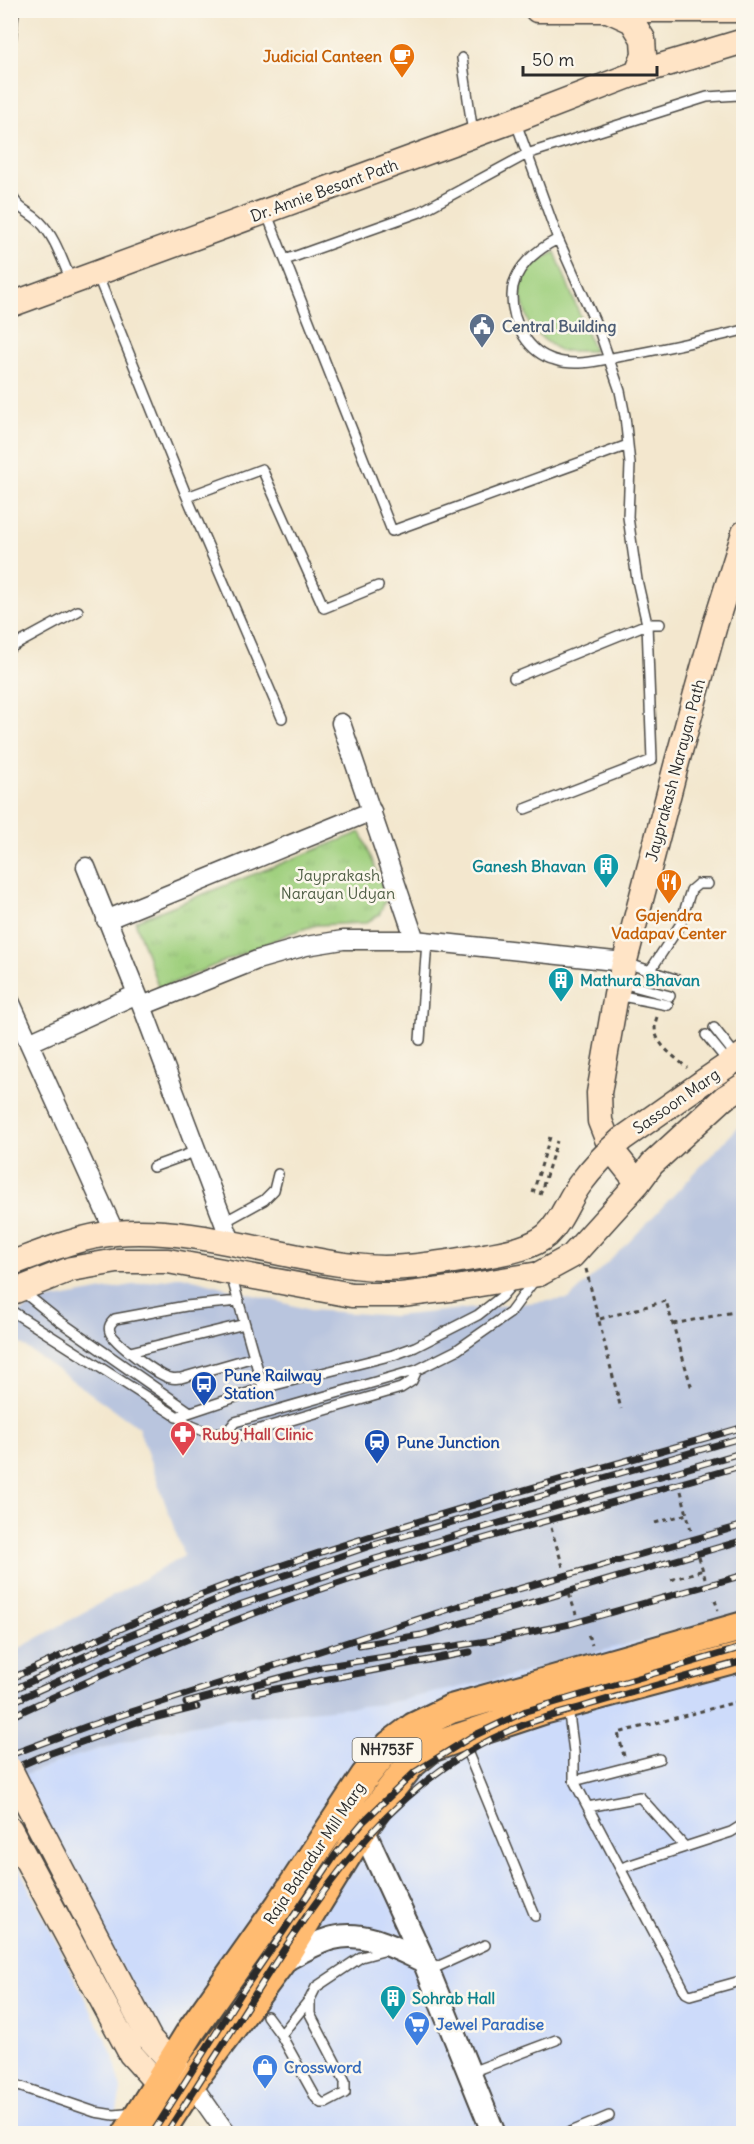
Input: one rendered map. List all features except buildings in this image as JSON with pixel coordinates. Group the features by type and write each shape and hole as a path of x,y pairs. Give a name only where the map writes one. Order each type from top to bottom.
{"highway":[{"name":"Raja Bahadur Mill Marg","path":"175,2082 191,2031 280,1905 365,1776 390,1746 414,1727 451,1709 744,1626"},
{"name":"Raja Bahadur Mill Marg","path":"175,2082 281,1962 363,1829 388,1793 410,1765 431,1748 543,1710 744,1656"},
{"name":"NH753F","path":"134,2123 175,2082"},
{"name":"NH753F","path":"159,2133 175,2082"}],"main road":[{"path":"537,10 738,10"},
{"path":"610,11 632,21 643,39 644,55 637,74"},
{"name":"Dr. Annie Besant Path","path":"10,305 474,136 637,74 744,41"},
{"name":"Jayprakash Narayan Path","path":"638,1183 611,1149 600,1121 599,1094 620,979 677,762 731,588 744,533"},
{"name":"Sassoon Marg","path":"10,1264 68,1242 115,1233 228,1233 355,1267 400,1267 485,1256 522,1248 546,1235 560,1219 580,1184 611,1149 737,1059"},
{"name":"Sassoon Marg","path":"14,1297 71,1269 117,1261 168,1261 231,1274 352,1294 372,1295 401,1295 529,1275 572,1256 638,1183 652,1164 734,1091"},
{"path":"10,1769 150,2039 175,2082"},
{"path":"10,1829 131,2054 175,2082"}],"street":[{"path":"341,723 421,940"},
{"path":"106,920 372,811"},
{"path":"86,867 140,1000 228,1233"},
{"path":"29,1042 140,1000 257,960 306,946 343,940 421,940 620,979"},
{"path":"10,1001 115,1233"},
{"path":"363,1829 425,1966 490,2132"},
{"path":"281,1962 332,1938 354,1935 373,1939 395,1948 425,1966"},
{"path":"175,2082 227,2133"}],"lane":[{"path":"10,51 14,10"},
{"path":"462,58 474,136"},
{"path":"285,260 420,212 527,154 707,97 738,94 744,97"},
{"path":"515,120 558,239 600,333 622,399 628,445 628,517 637,580 647,624 652,760 525,809"},
{"path":"10,194 18,207 40,222 52,237 72,282"},
{"path":"266,212 392,531 628,445"},
{"path":"558,239 534,254 525,264 514,281 512,295 513,313 519,328 525,339 544,356 556,361 575,363 608,359 672,348 744,330"},
{"path":"97,273 188,497 282,718"},
{"path":"188,497 262,468 324,608 378,586"},
{"path":"10,648 78,611"},
{"path":"514,678 647,624 660,624"},
{"path":"650,971 680,925 691,890 698,885 708,884"},
{"path":"680,925 692,927"},
{"path":"420,1040 421,940"},
{"path":"620,979 650,971 678,980"},
{"path":"620,979 666,1002"},
{"path":"710,1032 737,1059"},
{"path":"153,1167 197,1151"},
{"path":"228,1233 274,1190 278,1174"},
{"path":"231,1274 263,1388"},
{"path":"226,1433 235,1422 417,1370 457,1350 510,1313 529,1275"},
{"path":"176,1418 263,1388 393,1355 415,1347 478,1315 529,1275"},
{"path":"14,1297 98,1365 176,1418 211,1434 240,1435 401,1388 412,1381 417,1370"},
{"path":"14,1297 58,1320 190,1412"},
{"path":"239,1301 186,1306 115,1319 110,1323 108,1329 110,1334 130,1352 171,1378 181,1378 254,1357"},
{"path":"130,1352 245,1324"},
{"path":"567,1704 574,1752 574,1782 686,1993 690,1995 744,1980"},
{"path":"461,1737 535,1916"},
{"path":"574,1782 659,1759"},
{"path":"588,1807 640,1797 685,1847"},
{"path":"621,1868 731,1832 744,1824"},
{"path":"425,1966 485,1945"},
{"path":"281,2035 310,1999 316,1987 361,1958 395,1948"},
{"path":"267,2016 281,2035 316,2098 321,2103 326,2103 345,2093 345,2081 310,2014 310,1999"},
{"path":"468,2073 556,2040"},
{"path":"11,2083 134,2123"},
{"path":"566,2133 609,2116"}],"path":[{"path":"666,1002 654,1025 659,1043 703,1083"},
{"path":"533,1194 550,1137"},
{"path":"540,1195 557,1142"},
{"path":"584,1262 621,1409"},
{"path":"600,1319 666,1301 692,1389"},
{"path":"673,1324 744,1310"},
{"path":"681,1491 692,1534"},
{"path":"655,1523 687,1514"},
{"path":"551,1528 564,1570"},
{"path":"699,1557 705,1578"},
{"path":"671,1580 703,1570"},
{"path":"569,1594 576,1614"},
{"path":"627,1766 618,1733 744,1700"}],"shaded area":[{"name":"Pune Railway Station","path":"743,1122 743,1612 511,1676 382,1704 228,1719 160,1731 72,1757 11,1780 11,1653 184,1556 138,1427 11,1337 11,1318 38,1302 182,1276 310,1310 393,1316 569,1299 627,1244"},
{"path":"743,1612 743,2133 226,2133 192,2087 11,1780 72,1757 160,1731 228,1719 385,1703 486,1681"},
{"path":"10,1850 114,2056 121,2090 116,2116 109,2133 11,2133"}],"green space":[{"path":"555,252 594,351 560,351 543,339 529,324 520,294 521,281 528,267"},
{"name":"Jayprakash Narayan Udyan","path":"361,832 386,899 379,915 365,923 316,925 291,933 159,989 135,921"}],"railway":[{"path":"10,1679 175,1605 294,1561 486,1501 744,1427"},
{"path":"10,1691 124,1638 230,1594 370,1546 744,1437"},
{"path":"10,1703 125,1651 236,1606 375,1559 744,1452"},
{"path":"10,1717 195,1636 290,1600 475,1541 744,1465"},
{"path":"10,1755 88,1726 462,1605 744,1525"},
{"path":"359,1645 421,1635 744,1540"},
{"path":"186,1703 321,1667 487,1641 570,1624 744,1575"},
{"path":"152,2134 242,1992 336,1854 363,1822 415,1772 471,1737 526,1711 744,1647"},
{"path":"255,1693 470,1652"},
{"path":"166,2134 285,1948 339,1871 369,1835 402,1802 438,1772 477,1747 528,1723 744,1661"},
{"path":"10,1770 137,1722 197,1707"}],"place":[{"name":"Judicial Canteen","path":"402,79"},
{"name":"Central Building","path":"482,349"},
{"name":"Ganesh Bhavan","path":"606,889"},
{"name":"Gajendra Vadapav Center","path":"669,905"},
{"name":"Mathura Bhavan","path":"561,1003"},
{"name":"Pune Railway Station","path":"204,1407"},
{"name":"Ruby Hall Clinic","path":"183,1457"},
{"name":"Pune Junction","path":"377,1465"},
{"name":"Sohrab Hall","path":"393,2021"},
{"name":"Jewel Paradise","path":"417,2047"},
{"name":"Crossword","path":"265,2090"}]}
